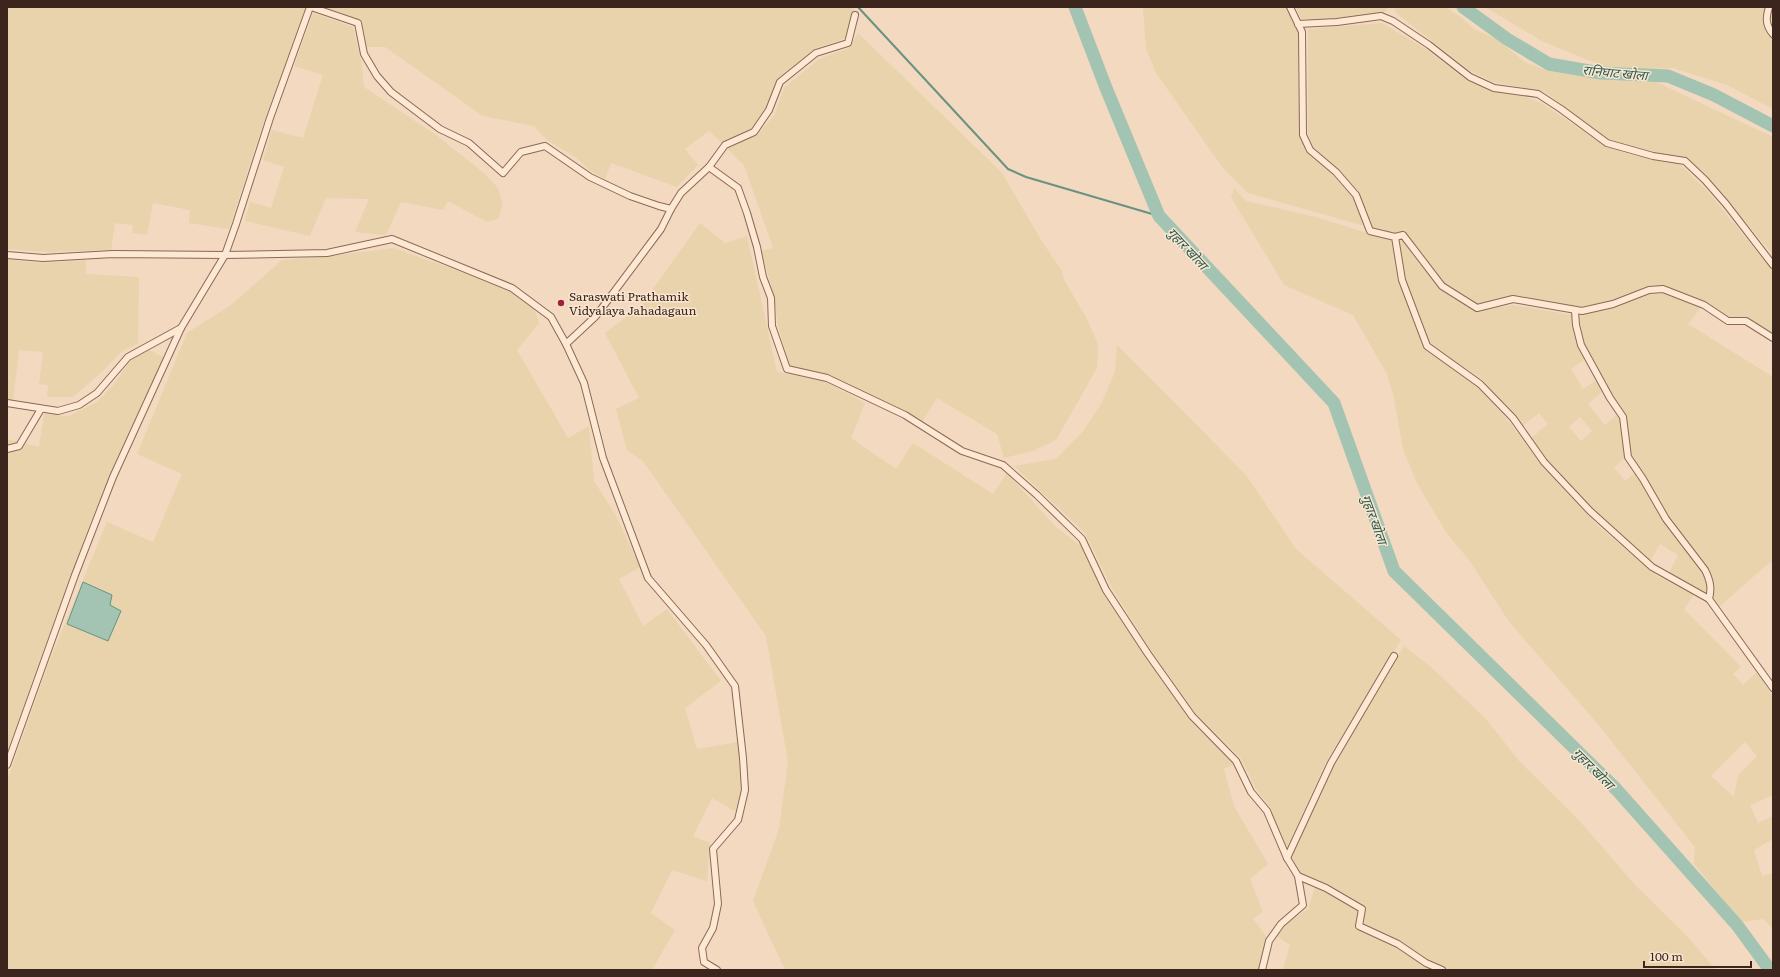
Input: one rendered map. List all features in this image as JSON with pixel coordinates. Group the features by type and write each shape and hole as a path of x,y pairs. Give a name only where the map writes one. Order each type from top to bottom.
{"street":[{"path":"7,765 75,575 113,477 181,328 224,255 236,224 270,118 311,7 358,23 364,54 377,76 391,92 440,129 469,143 503,173 521,152 545,146 590,177 630,196 671,209"},
{"path":"1290,7 1302,32 1304,140 1310,150 1336,172 1356,195 1370,231 1395,237 1403,235 1442,286 1477,308 1513,300 1575,311 1582,311 1613,304 1649,290 1663,289 1704,305 1728,322 1746,321 1773,338"},
{"path":"1769,7 1765,18 1773,34"},
{"path":"566,344 596,316 661,228 681,193 709,167 725,145 754,132 769,110 780,82 816,54 848,43 855,15"},
{"path":"1298,24 1337,22 1381,16 1393,21 1429,45 1470,77 1494,88 1538,94 1607,143 1653,156 1685,161 1726,204 1773,265"},
{"path":"709,167 738,188 757,247 763,277 771,298 772,326 787,369 827,378 905,415 962,451 1003,464 1082,539 1106,590 1148,654 1192,716 1236,762 1252,792 1267,811 1286,858 1298,876 1303,904 1281,924 1269,941 1262,970"},
{"path":"1395,237 1402,280 1427,346 1480,384 1513,418 1544,462 1590,511 1652,566 1709,599 1773,688"},
{"path":"7,255 43,258 113,254 224,255 327,252 392,239 512,288 551,317 566,344 584,383 604,458 648,578 706,645 735,686 745,790 738,820 713,849 718,904 713,928 702,948 704,962 717,970"},
{"path":"1575,311 1576,325 1581,345 1610,398 1623,417 1628,457 1643,478 1666,519 1705,570 1709,578 1711,591 1709,599"},
{"path":"7,403 58,411 78,405 97,393 128,357 181,328"},
{"path":"7,448 19,446 41,409"},
{"path":"1286,858 1331,763 1394,656"},
{"path":"1298,876 1326,888 1362,910 1359,926 1398,944 1426,963 1442,970"}],"shaded area":[{"path":"7,7 307,7 262,127 229,229 189,223 190,210 153,203 147,235 132,233 133,225 115,223 111,250 48,252 7,249"},
{"path":"325,7 852,7 855,10 847,38 816,48 780,77 765,110 753,129 722,143 709,131 685,149 698,165 677,187 611,163 605,179 591,171 575,157 547,140 534,126 483,116 385,47 367,47 362,21"},
{"path":"1143,7 1287,7 1299,33 1298,79 1303,142 1353,196 1364,226 1248,193 1223,168 1156,73 1146,49"},
{"path":"1296,7 1388,8 1383,14 1334,19 1301,19"},
{"path":"1394,7 1445,7 1459,16 1474,29 1498,40 1526,63 1540,68 1577,76 1642,79 1654,81 1773,137 1773,255 1728,201 1687,158 1653,154 1608,140 1545,92 1493,82 1469,70 1396,13"},
{"path":"1485,7 1773,7 1773,109 1727,85 1673,68 1612,70 1542,41"},
{"path":"313,13 353,27 361,60 364,87 436,135 485,174 498,188 503,205 498,219 487,222 448,201 443,210 401,202 386,235 355,232 369,199 326,198 310,236 245,221 250,202 271,208 284,167 263,160 272,130 303,138 323,75 294,66"},
{"path":"1382,23 1424,48 1468,81 1493,91 1523,96 1543,104 1597,141 1625,153 1667,163 1677,162 1709,193 1773,271 1773,337 1746,319 1729,320 1663,287 1582,309 1513,298 1477,306 1444,285 1404,233 1395,236 1371,229 1358,195 1337,170 1314,148 1308,134 1308,29"},
{"path":"858,33 1002,173 1043,243 1062,271 1064,280 1086,317 1098,344 1097,368 1056,440 1033,451 1004,458 997,434 937,398 921,423 869,395 790,367 778,326 774,296 761,251 773,248 744,165 727,149 758,134 775,114 784,88 819,59 849,48"},
{"path":"1234,188 1246,201 1312,216 1393,241 1399,281 1425,347 1478,387 1507,419 1542,466 1598,526 1657,576 1695,593 1684,609 1741,667 1733,674 1743,685 1757,672 1773,697 1773,795 1750,805 1758,823 1773,816 1773,839 1754,850 1762,876 1773,873 1773,929 1764,919 1741,922 1694,864 1695,847 1597,723 1510,623 1469,560 1446,532 1417,483 1403,449 1393,393 1386,372 1353,315 1284,285 1231,197","holes":["1745,742 1757,756 1738,775 1734,797 1711,776"]},
{"path":"700,223 725,243 747,236 777,372 826,382 865,403 851,438 896,469 913,443 993,494 1007,473 1056,527 1081,546 1104,595 1147,659 1194,722 1234,764 1224,769 1234,806 1268,864 1250,879 1263,912 1253,919 1267,937 1260,970 785,970 753,901 779,829 788,762 766,636 643,461 627,450 616,409 639,398 605,333 641,306"},
{"path":"1403,240 1430,273 1477,311 1513,305 1572,315 1574,326 1587,358 1571,369 1583,389 1598,379 1603,391 1588,404 1605,425 1618,414 1622,419 1626,457 1614,467 1625,481 1637,472 1704,571 1709,590 1707,595 1669,573 1678,555 1660,544 1650,561 1592,509 1547,460 1531,438 1548,424 1539,413 1522,426 1482,379 1430,345 1404,279 1398,242","holes":["1580,417 1592,431 1581,441 1569,427"]},
{"path":"393,248 511,289 534,309 539,323 517,350 568,438 589,426 594,481 615,514 640,567 619,579 643,626 667,609 721,681 685,708 697,749 738,742 742,789 735,811 712,798 693,836 710,843 707,881 672,870 651,913 675,930 652,970 7,970 7,781 49,662 107,522 153,542 182,474 137,454 187,333 231,305 282,260 331,256"},
{"path":"7,259 36,263 86,260 86,274 139,277 138,344 122,351 104,370 73,397 47,397 48,385 39,384 43,352 19,350 13,401 7,399"},
{"path":"1649,293 1672,294 1702,306 1688,324 1773,377 1773,561 1764,567 1719,607 1712,597 1710,578 1668,518 1630,457 1625,417 1607,389 1584,344 1578,325 1577,315"},
{"path":"1117,345 1246,475 1296,549 1401,640 1326,762 1287,847 1279,834 1270,807 1256,789 1240,757 1195,713 1152,652 1113,590 1085,533 1014,466 1056,459 1084,430 1101,404 1115,372"},
{"path":"147,349 165,358 91,520 7,752 7,439 39,447 44,414 69,416 97,402 115,383 133,357"},
{"path":"83,582 112,595 110,605 121,611 108,641 67,624"},
{"path":"1404,646 1431,667 1486,719 1519,761 1577,818 1636,886 1686,935 1716,970 1283,970 1290,945 1277,936 1287,923 1308,909 1315,887 1300,872 1291,855 1333,765"}],"waterway":[{"path":"858,7 1008,169 1026,177 1159,216"},
{"name":"गुहार खोला","path":"1075,7 1106,88 1159,216 1334,403 1394,571 1616,789 1737,925 1770,970"},
{"name":"रानिघाट खोला","path":"1463,7 1507,39 1549,64 1601,73 1668,76 1714,95 1773,126"}],"place":[{"name":"Saraswati Prathamik Vidyalaya Jahadagaun","path":"561,303"}]}
